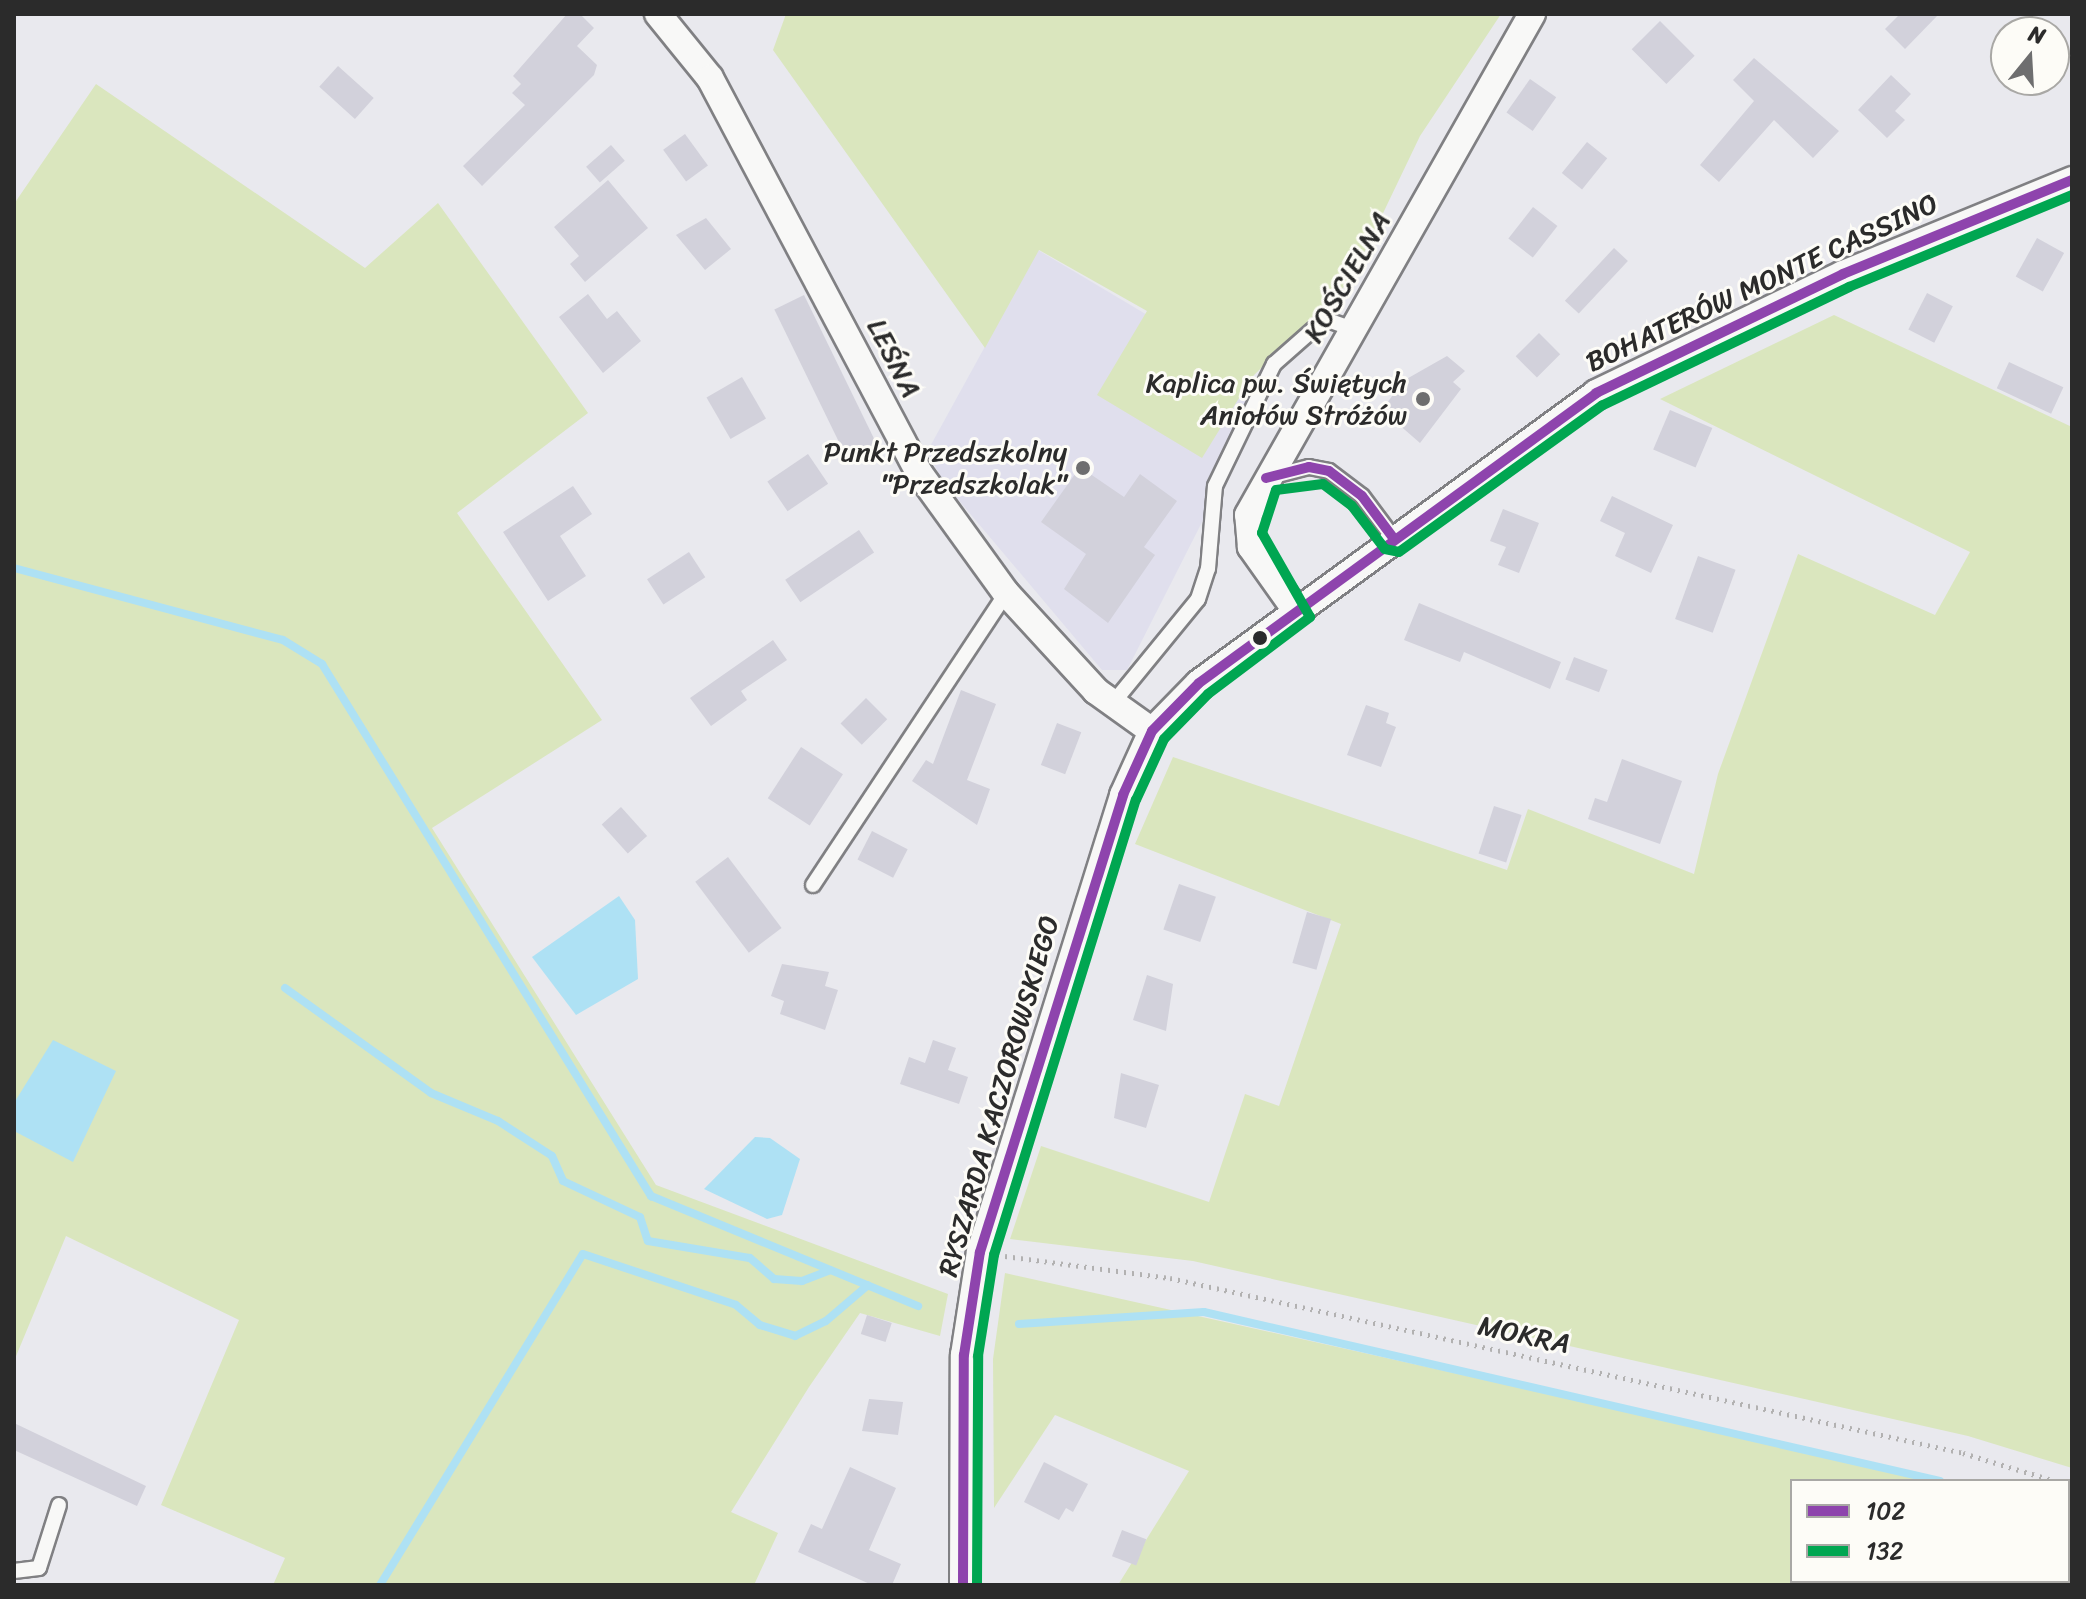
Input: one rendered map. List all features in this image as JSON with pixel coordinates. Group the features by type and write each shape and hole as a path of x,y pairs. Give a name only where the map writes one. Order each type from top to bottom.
{"street":[{"name":"LEŚNA","path":"658,14 710,78 919,473 1006,593 1113,703 1152,731"},
{"name":"KOŚCIELNA","path":"1297,612 1268,579 1248,536 1248,515 1266,478 1355,330 1532,14"},
{"name":"BOHATERÓW MONTE CASSINO","path":"1152,731 1199,683 1596,393 1843,274 2072,180"},
{"name":"RYSZARDA KACZOROWSKIEGO","path":"963,1585 964,1355 980,1252 1123,795 1152,731"}],"lane":[{"path":"1113,703 1198,599 1215,486 1274,364 1325,319 1355,330"},
{"path":"1266,478 1300,468 1329,471 1362,496 1394,539"},
{"path":"813,885 1006,593"},
{"path":"14,1571 39,1568 59,1505"}],"path":[{"name":"MOKRA","path":"980,1252 1170,1278 1963,1453 2048,1479"}],"shaded area":[{"name":"Punkt Przedszkolny \"Przedszkolak\"","path":"1038,250 1270,388 1127,670 1102,670 945,484 927,452"}],"green space":[{"path":"786,14 1501,14 1420,136 1351,280 1252,377 1202,458 1097,395 1147,311 1039,250 985,348 773,50"},
{"path":"96,84 365,268 438,203 588,413 457,513 602,720 432,828 656,1185 948,1294 940,1336 860,1313 809,1387 731,1512 778,1533 754,1585 273,1585 285,1558 161,1505 239,1320 66,1236 14,1361 14,204"},
{"path":"1834,315 2072,427 2072,1468 1968,1436 1193,1261 1010,1239 1041,1146 1209,1202 1245,1094 1279,1106 1341,924 1135,844 1173,757 1507,870 1528,809 1694,874 1718,774 1798,554 1935,615 1970,552 1660,399"},
{"path":"1005,1273 1931,1479 1790,1479 1790,1583 2070,1583 2070,1548 2072,1585 1118,1585 1189,1471 1055,1415 994,1508 993,1359"}],"water":[{"path":"619,896 635,920 638,979 576,1015 532,957"},
{"path":"53,1040 116,1071 73,1162 14,1131 14,1103"},
{"path":"755,1137 770,1138 800,1159 782,1215 767,1219 704,1189"}],"building":[{"path":"567,14 580,14 594,28 577,46 597,65 594,75 482,186 463,166 525,105 512,93 521,84 513,76"},
{"path":"1900,14 1939,14 1905,49 1885,29"},
{"path":"1660,21 1695,56 1666,84 1632,49"},
{"path":"1754,58 1839,131 1813,158 1774,120 1719,182 1700,165 1754,101 1733,80"},
{"path":"338,66 374,98 355,119 319,87"},
{"path":"1891,75 1911,94 1895,111 1905,120 1887,138 1858,110"},
{"path":"1530,79 1556,97 1533,131 1506,113"},
{"path":"685,134 708,166 686,181 663,150"},
{"path":"1587,142 1607,158 1582,189 1562,173"},
{"path":"611,145 625,161 600,182 586,167"},
{"path":"608,180 648,228 585,282 570,264 579,256 554,227"},
{"path":"1533,207 1557,226 1533,258 1508,239"},
{"path":"706,218 731,249 705,270 676,235"},
{"path":"2037,238 2064,253 2043,292 2016,276"},
{"path":"1614,248 1628,261 1579,314 1565,301"},
{"path":"1927,293 1953,306 1934,343 1908,330"},
{"path":"588,294 607,319 617,311 641,341 603,373 559,317"},
{"path":"804,295 879,449 849,463 774,309"},
{"path":"1539,333 1560,354 1537,378 1516,356"},
{"name":"Kaplica pw. Świętych Aniołów Stróżów","path":"1447,356 1465,371 1453,382 1461,389 1420,443 1382,410 1403,381"},
{"path":"2009,362 2063,387 2051,414 1997,388"},
{"path":"742,377 766,419 730,439 706,398"},
{"path":"1670,410 1712,428 1696,468 1653,450"},
{"path":"808,454 828,484 788,511 767,481"},
{"path":"1080,467 1124,497 1140,474 1177,501 1144,547 1155,555 1108,623 1064,589 1086,554 1041,522"},
{"path":"573,486 592,514 560,536 586,576 548,601 503,532"},
{"path":"1612,496 1673,525 1651,573 1615,556 1625,533 1600,521"},
{"path":"1503,509 1539,523 1519,573 1498,565 1506,547 1490,541"},
{"path":"859,530 874,552 800,602 785,580"},
{"path":"689,552 705,577 663,604 647,579"},
{"path":"1698,556 1736,570 1713,633 1675,619"},
{"path":"1419,603 1561,662 1550,689 1464,652 1460,662 1404,640"},
{"path":"773,640 787,660 741,691 747,700 711,726 690,698"},
{"path":"1574,657 1608,670 1599,692 1565,679"},
{"path":"961,690 996,704 967,780 990,789 977,825 912,781 926,760 933,764"},
{"path":"866,698 887,719 862,745 841,723"},
{"path":"1366,705 1389,713 1386,723 1396,727 1381,767 1347,755"},
{"path":"1057,723 1081,732 1065,774 1041,765"},
{"path":"801,747 843,774 810,825 768,798"},
{"path":"1622,759 1682,781 1660,844 1588,819 1595,798 1607,802"},
{"path":"1494,806 1522,815 1506,863 1479,854"},
{"path":"621,807 647,836 628,853 602,824"},
{"path":"872,831 908,849 893,878 857,860"},
{"path":"728,857 782,928 749,953 695,882"},
{"path":"1179,884 1216,897 1200,942 1163,929"},
{"path":"1307,912 1331,919 1316,970 1292,963"},
{"path":"782,964 829,972 825,986 838,990 825,1030 780,1014 784,1001 771,996"},
{"path":"1147,975 1173,984 1166,1031 1133,1020"},
{"path":"933,1040 956,1048 948,1070 968,1077 959,1104 900,1084 909,1057 925,1063"},
{"path":"1121,1073 1159,1085 1146,1128 1114,1118"},
{"path":"867,1315 892,1323 886,1342 861,1334"},
{"path":"869,1399 903,1402 898,1435 862,1431"},
{"path":"14,1423 146,1486 137,1506 14,1450"},
{"path":"1044,1462 1088,1484 1073,1512 1066,1508 1059,1520 1024,1502"},
{"path":"850,1467 896,1488 869,1550 901,1564 892,1585 872,1585 798,1552 811,1524 822,1529"},
{"path":"1122,1530 1146,1539 1136,1565 1112,1556"}],"waterway":[{"path":"14,568 283,640 322,664 651,1196 918,1306"},
{"path":"285,988 431,1093 498,1121 552,1156 563,1181 640,1217 648,1241 750,1258 774,1279 802,1281 830,1270"},
{"path":"380,1585 583,1254 736,1305 760,1325 795,1336 826,1321 868,1285"},
{"path":"1019,1324 1204,1312 1931,1479"}],"transit line":[{"name":"102","path":"963,1585 964,1355 980,1252 1123,795 1152,731 1199,683 1596,393 1843,274 2072,180"},
{"name":"132","path":"977,1585 978,1356 994,1255 1136,800 1164,739 1208,694 1310,617 1262,533 1276,490 1323,484 1352,506 1385,549 1399,552 1603,405 1849,287 2072,195"},
{"name":"102","path":"1266,478 1309,467 1329,471 1362,496 1394,539"}],"place":[{"name":"Kaplica pw. Świętych Aniołów Stróżów","path":"1423,399"},
{"name":"Punkt Przedszkolny \"Przedszkolak\"","path":"1083,468"}]}
